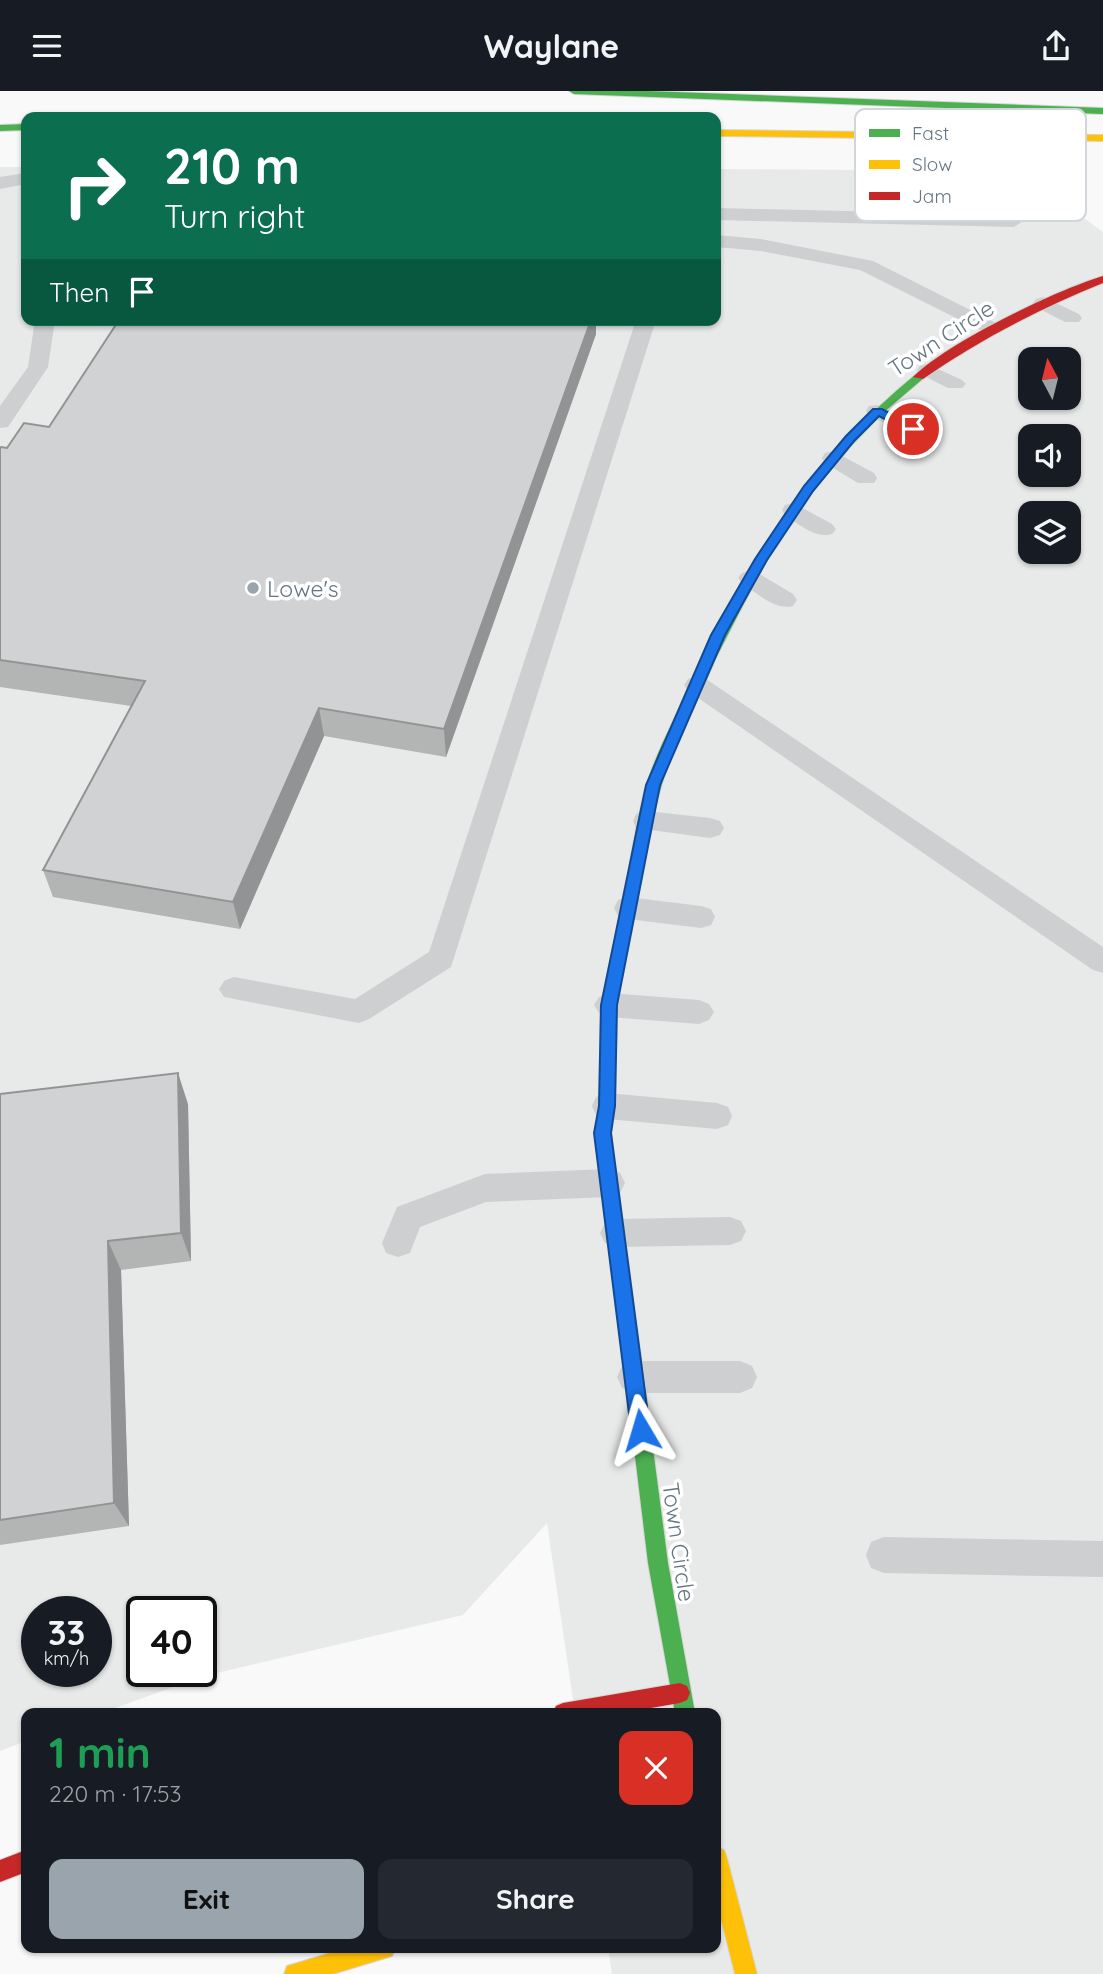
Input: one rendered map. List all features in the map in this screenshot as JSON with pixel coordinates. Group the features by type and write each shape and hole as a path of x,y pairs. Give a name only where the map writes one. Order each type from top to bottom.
{"main road":[{"path":"575,91 1050,109"},
{"path":"0,128 21,127"},
{"path":"721,133 855,135"},
{"name":"Town Circle","path":"684,1708 657,1563 603,1133 607,1106 609,1005 653,785 718,635 793,510 833,458 877,411 927,370 993,328 1043,303 1103,279"},
{"path":"592,1708 680,1693"},
{"path":"0,1871 21,1863"},
{"path":"721,1883 746,1974"},
{"path":"295,1974 367,1953"}],"lane":[{"path":"0,183 21,180"},
{"path":"721,214 855,217"},
{"path":"721,241 761,245 866,265 993,328"},
{"path":"1043,303 1072,318"},
{"path":"0,422 38,367 44,326"},
{"path":"234,989 359,1011 441,959 644,326"},
{"path":"927,370 956,384"},
{"path":"877,411 913,429"},
{"path":"833,458 866,478"},
{"path":"793,510 824,529"},
{"path":"750,578 785,600"},
{"path":"697,685 1103,962"},
{"path":"646,821 710,828"},
{"path":"628,908 701,917"},
{"path":"609,1005 699,1012"},
{"path":"607,1106 717,1116"},
{"path":"398,1243 408,1217 485,1188 609,1183"},
{"path":"616,1233 730,1231"},
{"path":"634,1377 740,1377"},
{"path":"884,1555 1103,1559"}],"shaded area":[{"path":"0,167 21,167 21,326 721,326 721,169 855,170 855,221 1086,220 1103,232 1103,1974 612,1974 609,1953 721,1953 721,1708 574,1708 547,1523 463,1615 217,1673 217,1596 126,1596 126,1687 173,1687 116,1708 21,1708 21,1743 0,1751"}],"building":[{"name":"Lowe's","path":"115,326 589,326 444,729 319,708 233,902 43,870 145,681 0,660 0,448 7,448 24,423 49,427"},
{"path":"178,1073 181,1233 108,1241 114,1503 0,1520 0,1094"}],"traffic: fast":[{"path":"574,91 1050,109"},
{"path":"1086,110 1103,111"},
{"path":"0,128 21,127"},
{"path":"632,891 646,813 660,766 709,658 756,568 812,484 845,445 919,377"},
{"path":"633,1365 658,1563 684,1708"}],"traffic: slow":[{"path":"721,133 855,135"},
{"path":"1086,138 1103,138"},
{"path":"721,1877 746,1974"},
{"path":"295,1974 367,1953"}],"traffic: jam":[{"path":"919,377 1008,322 1103,279"},
{"path":"632,891 609,1005 607,1106 603,1133 633,1365"},
{"path":"592,1708 680,1693"},
{"path":"0,1871 21,1863"}],"place":[{"name":"Lowe's","path":"253,588"}],"route":[{"path":"641,1430 603,1133 607,1106 609,1005 653,785 718,635 761,559 808,489 877,411 913,429"}]}
